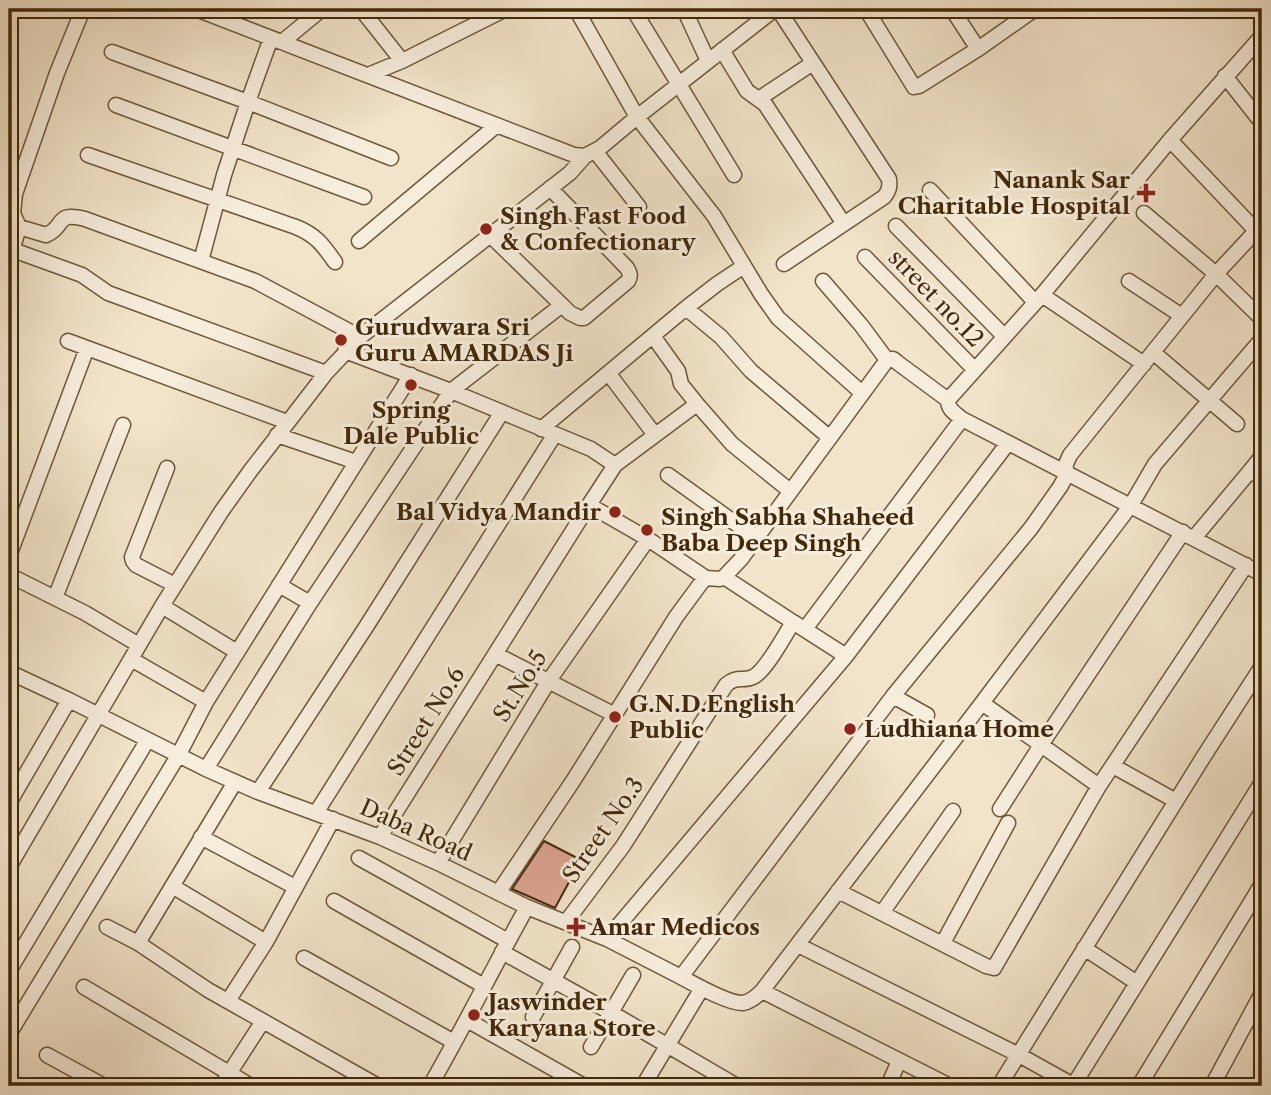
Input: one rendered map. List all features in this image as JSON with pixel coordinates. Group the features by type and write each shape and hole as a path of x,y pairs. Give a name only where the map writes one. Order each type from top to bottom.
{"street":[{"path":"83,9 57,73 15,194 13,213 19,227 11,249 82,275 108,293 326,373"},
{"path":"197,9 574,155 590,153"},
{"path":"228,21 240,9"},
{"path":"201,261 224,175 248,102 277,40 322,9"},
{"path":"361,9 402,61"},
{"path":"368,75 506,9"},
{"path":"576,9 637,117 714,216 778,318 862,393"},
{"path":"633,9 734,175"},
{"path":"684,9 708,61"},
{"path":"10,863 162,606 221,512 250,470 345,351 570,173 590,153 776,9 888,179 890,186 884,197 784,264"},
{"path":"866,9 914,87 978,49 1026,11"},
{"path":"951,9 978,49"},
{"path":"948,400 1262,36"},
{"path":"722,50 747,91 760,98 768,107 844,224"},
{"path":"112,52 391,158"},
{"path":"760,98 813,63"},
{"path":"1225,76 1262,122"},
{"path":"116,105 364,197"},
{"path":"359,241 497,125"},
{"path":"681,976 893,696 1031,528 1065,478 1066,464 1070,456 1216,274 1259,234 1170,140"},
{"path":"590,153 639,206"},
{"path":"88,155 304,230 321,242 335,262"},
{"path":"489,235 562,305 576,317 584,318 628,281 630,273 550,188"},
{"path":"930,190 1038,298 1149,359 1209,400 1237,424"},
{"path":"1144,212 1216,274 1262,319"},
{"path":"19,227 46,235 55,230 61,220 73,216 256,281 360,337"},
{"path":"896,226 1004,336"},
{"name":"street no.12","path":"865,257 975,370"},
{"path":"316,813 548,432 686,307 744,266"},
{"path":"823,281 887,360"},
{"path":"1129,281 1182,316"},
{"path":"206,769 310,603 451,391 562,305"},
{"path":"686,307 721,337 751,371 830,438"},
{"path":"653,335 678,371 681,384 697,404 732,443 790,491"},
{"path":"950,1086 762,991 1131,505 1155,464 1262,339"},
{"path":"68,341 287,422"},
{"path":"9,556 87,348"},
{"path":"345,351 592,449 615,465 697,404"},
{"path":"589,505 648,539 706,578 720,579 741,559 887,360 893,359 948,400 950,408 962,419 1262,573"},
{"path":"609,374 655,435"},
{"path":"9,1034 178,756 206,702 411,375"},
{"path":"258,792 502,412"},
{"name":"Street No.3","path":"566,922 623,846 726,685 736,679 750,678 762,670 962,419"},
{"path":"55,598 123,425"},
{"path":"278,435 356,462"},
{"path":"607,939 846,656 1008,443"},
{"path":"1000,809 1041,745 1189,535 1256,474 1262,456"},
{"name":"Street No.6","path":"380,837 615,465"},
{"path":"167,468 132,557 136,565 175,585"},
{"path":"668,475 756,538"},
{"name":"St.No.5","path":"438,863 548,681 648,539"},
{"path":"838,891 994,968 1099,786 1246,565"},
{"path":"9,575 139,645"},
{"path":"724,577 846,656"},
{"path":"498,893 676,617 706,578"},
{"path":"279,585 310,603"},
{"path":"162,606 237,652"},
{"path":"495,654 615,715"},
{"path":"131,659 206,702"},
{"path":"999,1086 1262,666"},
{"name":"Daba Road","path":"9,673 206,769 258,792 380,837 527,908 607,939 702,988 741,1003 747,1002 762,991"},
{"path":"893,696 927,715"},
{"path":"9,803 69,700"},
{"path":"982,703 1099,786"},
{"path":"9,971 147,741"},
{"path":"1113,766 1176,801"},
{"path":"138,943 235,782"},
{"path":"798,945 1019,1055 1073,1086 1262,782"},
{"path":"882,913 953,811"},
{"path":"228,1001 266,942 333,819"},
{"path":"943,943 1009,823"},
{"path":"201,837 295,887"},
{"path":"359,858 505,947 553,982 737,1086"},
{"path":"1139,1086 1262,884"},
{"path":"172,886 266,942"},
{"path":"334,901 484,986"},
{"path":"432,1086 527,908"},
{"path":"107,927 138,943 208,990 378,1086"},
{"path":"533,1017 572,947"},
{"path":"1084,948 1137,983"},
{"path":"304,957 454,1042"},
{"path":"591,1047 632,975"},
{"path":"84,986 225,1080 251,1086"},
{"path":"643,1086 702,988"},
{"path":"1212,1086 1262,993"},
{"path":"467,1020 584,1086"},
{"path":"225,1080 263,1021"},
{"path":"47,1055 104,1086"},
{"path":"888,1086 899,1061"}],"building":[{"path":"544,841 581,860 555,908 512,889"}],"place":[{"name":"Nanank Sar Charitable Hospital","path":"1146,193"},
{"name":"Singh Fast Food & Confectionary","path":"486,229"},
{"name":"Gurudwara Sri Guru AMARDAS Ji","path":"341,340"},
{"name":"Spring Dale Public","path":"411,385"},
{"name":"Bal Vidya Mandir","path":"615,512"},
{"name":"Singh Sabha Shaheed Baba Deep Singh","path":"647,530"},
{"name":"G.N.D.English Public","path":"615,717"},
{"name":"Ludhiana Home","path":"850,729"},
{"name":"Amar Medicos","path":"576,927"},
{"name":"Jaswinder Karyana Store","path":"474,1015"}]}
